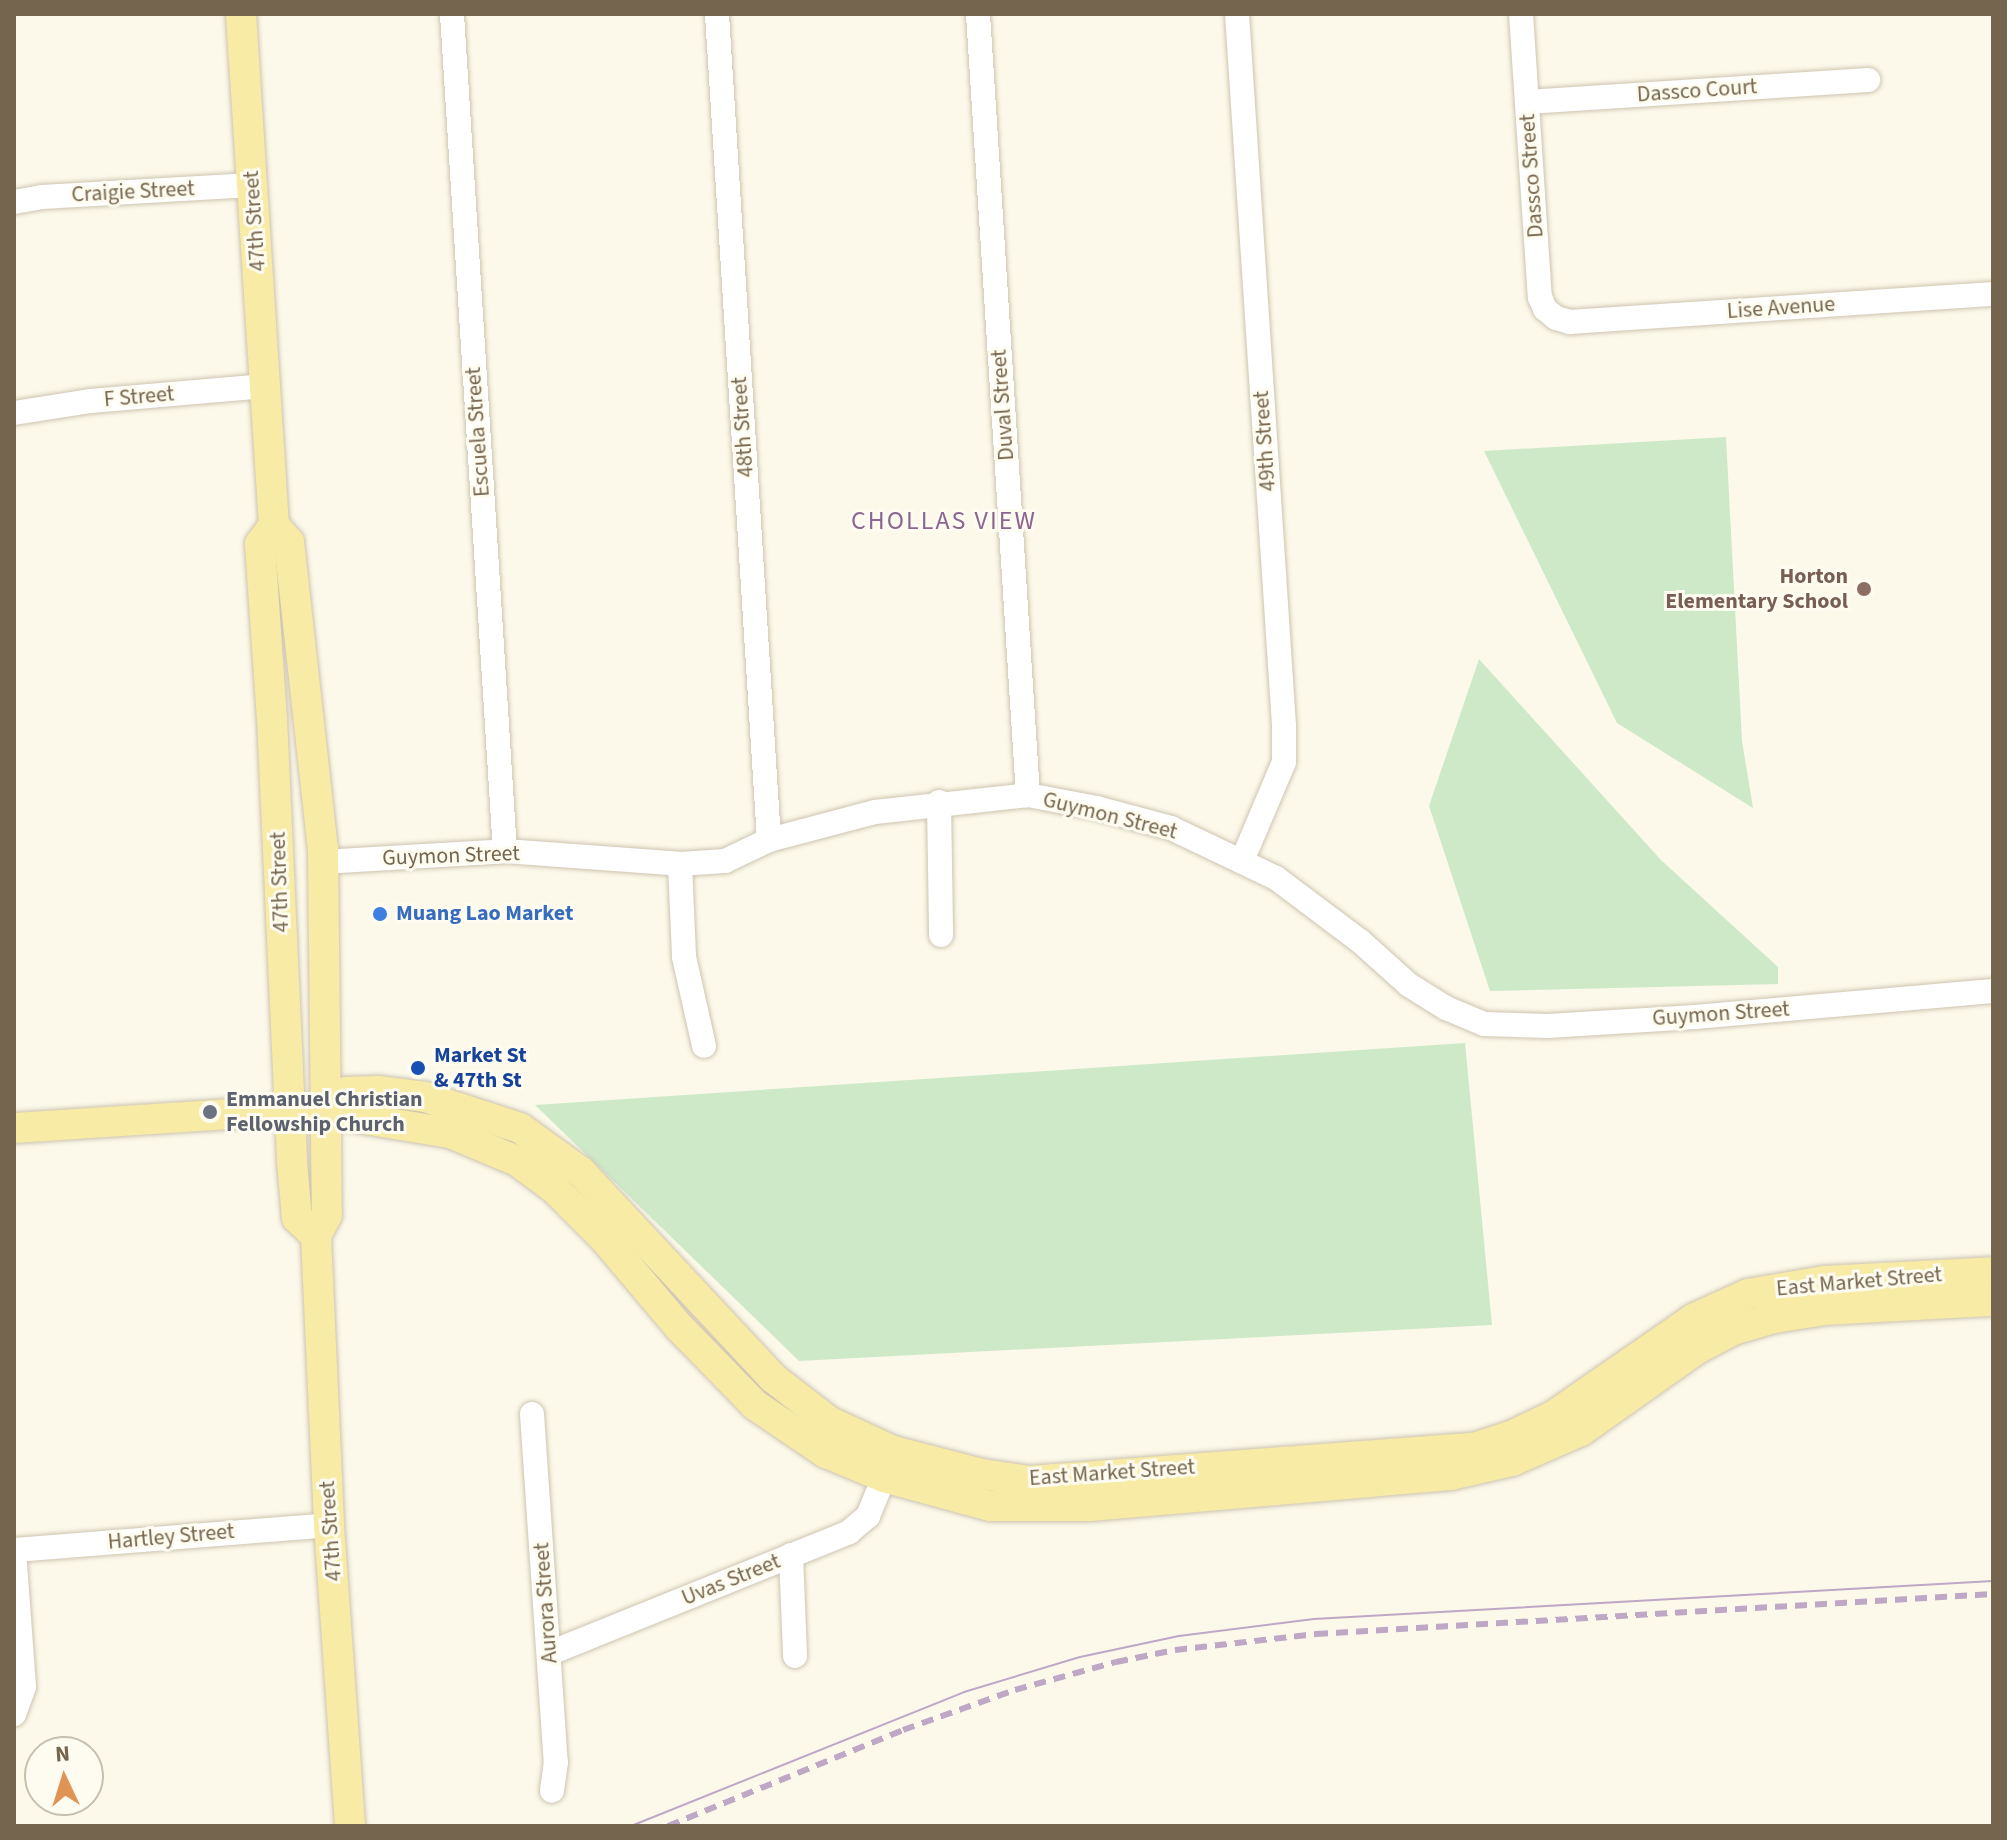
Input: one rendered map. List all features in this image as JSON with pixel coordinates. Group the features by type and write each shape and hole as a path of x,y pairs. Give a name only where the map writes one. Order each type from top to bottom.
{"main road":[{"name":"47th Street","path":"241,14 274,525 289,542 322,862 327,1215 316,1236 329,1525 350,1826"},
{"name":"47th Street","path":"274,525 260,544 272,718 290,1110 297,1218 316,1236"},
{"name":"East Market Street","path":"325,1108 346,1092 378,1091 447,1102 520,1128 581,1172 773,1378 830,1422 893,1451 982,1474 1029,1481 1477,1447 1511,1436 1553,1416 1693,1319 1748,1294 1824,1281 1984,1287"},
{"name":"East Market Street","path":"14,1128 325,1108 346,1116 450,1133 517,1161 555,1189 604,1238 679,1327 755,1405 826,1453 884,1477 956,1500 1027,1509 1451,1475 1512,1461 1581,1431 1697,1349 1733,1330 1774,1318 1984,1287"},
{"path":"884,1477 894,1470 985,1490 1029,1481"}],"street":[{"name":"Escuela Street","path":"452,14 505,851"},
{"name":"48th Street","path":"717,14 769,840"},
{"name":"Duval Street","path":"978,14 1028,795"},
{"name":"49th Street","path":"1237,14 1284,725 1284,762 1242,861"},
{"name":"Dassco Street","path":"1521,14 1540,297 1545,309 1556,318 1570,322"},
{"name":"Dassco Court","path":"1527,102 1868,80"},
{"name":"Craigie Street","path":"14,202 42,197 252,185"},
{"name":"Lise Avenue","path":"1570,322 1993,294"},
{"name":"F Street","path":"14,413 91,401 265,386"},
{"name":"Guymon Street","path":"322,862 505,851 680,864 725,861 769,840 875,812 939,802 1028,795 1097,808 1171,828 1276,878 1360,941 1409,985 1446,1008 1484,1024 1548,1026 1695,1017 1993,991"},
{"path":"939,802 941,935"},
{"path":"680,864 684,957 704,1046"},
{"name":"Aurora Street","path":"532,1414 556,1762 552,1791"},
{"name":"Uvas Street","path":"550,1653 849,1532 868,1516 884,1477"},
{"name":"Hartley Street","path":"14,1550 329,1525"},
{"path":"14,1550 24,1687 14,1714"},
{"path":"791,1555 795,1656"}],"green space":[{"path":"1726,437 1742,741 1753,808 1617,723 1484,451"},
{"path":"1479,659 1661,860 1778,967 1778,984 1490,991 1429,806"},
{"path":"1465,1043 1492,1325 799,1361 535,1105"}],"tram line":[{"path":"631,1826 964,1692 1080,1657 1179,1636 1314,1619 1993,1581"}],"railway":[{"path":"668,1826 903,1730 1015,1690 1116,1662 1175,1650 1316,1634 1993,1594"}],"place":[{"name":"Horton Elementary School","path":"1864,589"},
{"name":"Muang Lao Market","path":"380,914"},
{"name":"Market St & 47th St","path":"418,1068"},
{"name":"Emmanuel Christian Fellowship Church","path":"210,1112"}],"district":[{"name":"CHOLLAS VIEW","path":"944,521"}]}
